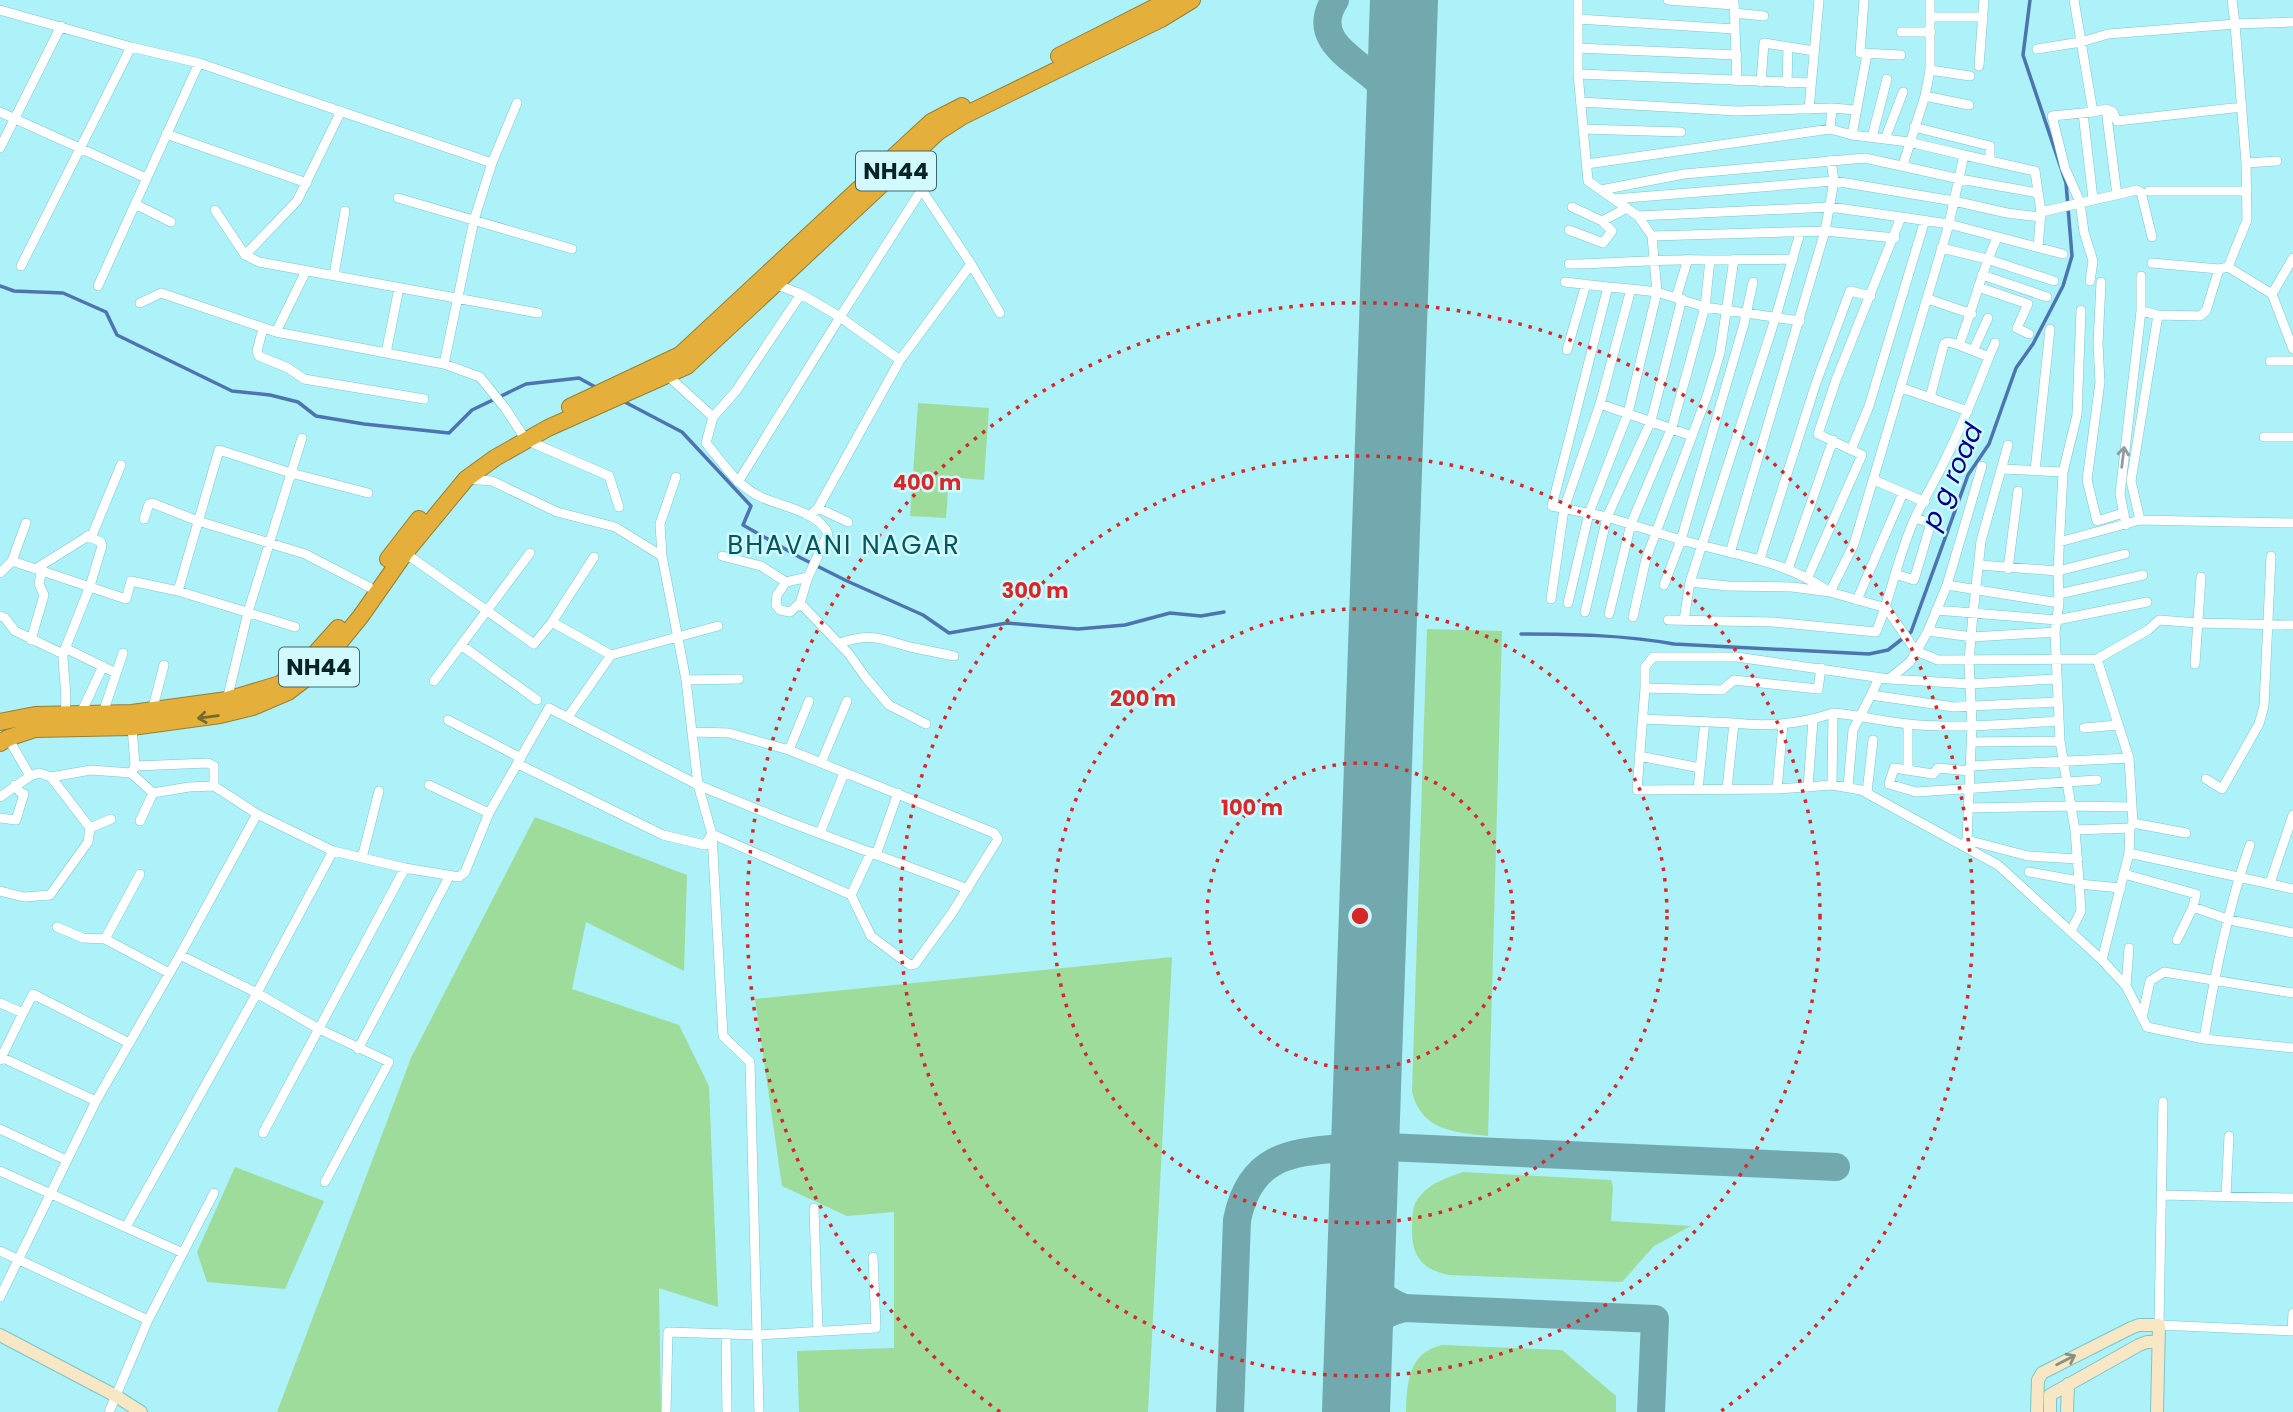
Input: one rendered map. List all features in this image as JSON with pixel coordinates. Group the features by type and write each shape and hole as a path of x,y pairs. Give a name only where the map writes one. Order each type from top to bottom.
{"highway":[{"name":"NH44","path":"2,732 35,715 152,711 226,700 280,684 305,665 355,608 400,541 452,478 523,435 631,384 680,355 931,122 1169,0"},
{"name":"NH44","path":"631,384 687,366 938,132 963,116 1161,19 1192,0"},
{"name":"NH44","path":"2,732 132,727 220,715 253,707 288,692 317,670 361,616 405,553 466,479 523,435"}],"street":[{"path":"1569,603 1589,513 1628,413 1657,292 1653,236 1638,216 1588,181 1578,74 1578,0"},
{"path":"1668,0 1734,6 1764,16"},
{"path":"1809,109 1819,0"},
{"path":"1864,0 1860,53 1901,55"},
{"path":"1903,165 1925,96 1930,70 1930,0"},
{"path":"1979,66 1984,0"},
{"path":"2074,0 2094,112"},
{"path":"2141,311 2158,315 2204,314 2247,220 2246,163 2232,0"},
{"path":"1734,6 1737,81"},
{"path":"0,10 199,63 492,163"},
{"path":"1931,17 1983,17"},
{"path":"1578,19 1734,29"},
{"path":"2037,49 2081,42 2108,34 2293,22"},
{"path":"0,148 61,26"},
{"path":"1901,32 1931,32"},
{"path":"1761,82 1764,43 1814,51"},
{"path":"21,266 131,47"},
{"path":"1787,83 1788,47"},
{"path":"1578,48 1737,55"},
{"path":"1852,135 1867,54"},
{"path":"98,286 199,63"},
{"path":"1930,70 1970,76"},
{"path":"1578,74 1811,83"},
{"path":"1872,137 1886,79"},
{"path":"1885,139 1903,92"},
{"path":"1925,96 1969,105"},
{"path":"1581,102 1737,111 1832,108 1856,110"},
{"path":"444,364 474,220 492,163 517,103"},
{"path":"2090,281 2093,261 2079,202 2065,167 2052,116 2106,109 2113,112 2117,121 2242,107"},
{"path":"1829,130 1832,108"},
{"path":"2106,109 2117,195"},
{"path":"245,255 297,201 341,111"},
{"path":"0,113 146,178"},
{"path":"2083,113 2093,199"},
{"path":"1914,127 1990,146 1990,160"},
{"path":"1583,129 1681,132"},
{"path":"1587,164 1829,130 1909,142 2035,171 2041,214 2038,247"},
{"path":"166,134 307,183"},
{"path":"1830,592 1854,544 1874,480 1950,224 1964,155"},
{"path":"1601,190 1684,174 1865,158 1960,179 2038,192"},
{"path":"1730,553 1825,231 1834,181 1831,160"},
{"path":"2246,163 2277,161"},
{"path":"904,163 1000,313"},
{"path":"1614,199 1834,181 1954,201 2007,213 2041,214 2079,202 2137,190 2141,192 2152,237"},
{"path":"738,482 922,189"},
{"path":"2149,191 2247,191"},
{"path":"398,198 572,249"},
{"path":"135,204 171,222"},
{"path":"1569,230 1603,243 1612,231 1602,221 1572,207"},
{"path":"1638,216 1830,207 1950,224 2063,254"},
{"path":"1602,221 1627,208"},
{"path":"215,210 245,255 259,262 538,313"},
{"path":"334,275 345,211"},
{"path":"1808,577 1862,455 1818,434 1836,380 1895,238 1901,217"},
{"path":"1851,450 1869,406 1925,220"},
{"path":"1653,236 1825,231 1895,238"},
{"path":"1684,620 1689,582 1776,317 1800,233"},
{"path":"1959,345 1972,314 1987,259 1997,237"},
{"path":"1941,248 1987,259 2054,281"},
{"path":"2272,293 2293,258"},
{"path":"1569,264 1688,259 1793,259"},
{"path":"1676,298 1688,259"},
{"path":"1633,617 1646,559 1720,353 1734,259"},
{"path":"1609,614 1631,524 1672,428 1705,307 1710,260"},
{"path":"2152,263 2223,268 2272,293 2293,349"},
{"path":"810,516 818,508 900,360 971,264"},
{"path":"276,332 306,271"},
{"path":"1982,275 2047,298"},
{"path":"2126,525 2120,494 2141,311 2141,276"},
{"path":"1565,282 1657,292 1705,307 1800,321"},
{"path":"1664,585 1681,540 1753,282"},
{"path":"2101,282 2098,344 2100,382 2087,480 2097,521 2123,513"},
{"path":"775,284 801,294 840,317 900,360"},
{"path":"1567,350 1586,284"},
{"path":"1608,287 1552,506 1607,517 1701,546 1760,559 1808,577 1830,592"},
{"path":"1978,287 2028,304 2017,328 2029,334"},
{"path":"386,353 399,288"},
{"path":"1551,599 1564,509 1601,404 1631,289"},
{"path":"1760,559 1816,383 1850,291 1871,296"},
{"path":"140,303 161,293 276,332 444,364 480,377 523,435 609,476 619,507"},
{"path":"801,294 743,380 713,417 706,443 738,482 758,496 810,516 826,527 828,534 808,576 800,603 790,612 780,610 775,605 777,595 786,582 808,576"},
{"path":"1585,612 1607,517 1651,421 1682,299 1676,298"},
{"path":"1928,299 1972,314"},
{"path":"2071,931 2081,911 2075,830 2062,763 2054,632 2059,598 2063,472 2077,415 2081,310"},
{"path":"2140,520 2132,481 2158,315"},
{"path":"1973,351 1987,318"},
{"path":"262,328 257,351 259,356 303,379 425,399"},
{"path":"2035,471 2050,329"},
{"path":"1930,398 1944,344 1948,342 1959,345 1989,357"},
{"path":"1668,620 1773,622 1876,632 1915,518 1968,411 1995,343"},
{"path":"2270,361 2293,361"},
{"path":"667,374 713,417"},
{"path":"1902,388 1968,411"},
{"path":"1601,404 1692,436"},
{"path":"2264,437 2293,437"},
{"path":"226,700 248,612 302,438"},
{"path":"1788,569 1833,440"},
{"path":"1965,843 1972,726 1969,660 1973,614 1984,530 2008,445"},
{"path":"177,591 219,450 291,473 368,493"},
{"path":"39,568 93,533 121,465"},
{"path":"1889,679 1910,662 1928,631 1947,585 1982,466"},
{"path":"2003,469 2063,472"},
{"path":"676,477 660,524 662,556 686,680 698,785 712,834 723,1036 750,1062 760,1412"},
{"path":"466,479 492,481 557,512 615,527 662,556"},
{"path":"1874,480 1925,502"},
{"path":"2008,569 2018,491"},
{"path":"1857,600 1903,493"},
{"path":"144,519 149,504 152,503 198,521 305,554 369,587"},
{"path":"818,508 848,522"},
{"path":"1895,574 1914,580 1931,523 1915,518"},
{"path":"2059,542 2140,520 2293,523"},
{"path":"0,573 12,561 26,523"},
{"path":"73,713 63,681 64,651 90,586 102,546 101,542 87,536"},
{"path":"405,553 534,644 552,622 594,557"},
{"path":"434,681 530,553"},
{"path":"1980,565 2058,571 2125,554"},
{"path":"722,556 761,566 786,582"},
{"path":"2206,779 2222,789 2259,724 2264,706 2271,556"},
{"path":"12,561 127,598 131,581 177,591 295,627"},
{"path":"31,640 44,594 38,584 39,568"},
{"path":"1947,585 2059,598 2143,575"},
{"path":"2195,664 2201,577"},
{"path":"1689,582 1728,586 1792,587 1830,592 1886,608 1916,651 1938,660 2097,659 2148,630 2158,620 2293,625"},
{"path":"1936,610 2057,620 2147,602"},
{"path":"800,603 839,643 889,705 926,724"},
{"path":"0,616 5,618 15,631 31,640 116,673"},
{"path":"552,622 611,655"},
{"path":"568,717 611,655 718,626"},
{"path":"1928,631 1972,637 2054,632"},
{"path":"839,643 858,637 883,638 954,656"},
{"path":"461,645 537,700"},
{"path":"103,713 123,653"},
{"path":"2055,679 1970,684 1879,678 1737,657 1653,657 1645,667 1637,790 1777,789 1832,785 1848,786 1867,792 1965,843 1998,865 2102,960 2126,986 2147,1027 2204,1039 2293,1048"},
{"path":"2097,659 2129,758 2131,807 2129,853 2102,960"},
{"path":"152,711 164,665"},
{"path":"73,713 103,666"},
{"path":"1645,688 1722,690 1734,680 1818,690 1821,668"},
{"path":"1848,786 1853,730 1879,678"},
{"path":"686,680 739,679"},
{"path":"1871,695 1972,707 2057,702"},
{"path":"789,750 809,701"},
{"path":"821,762 847,701"},
{"path":"153,793 214,786 257,814 333,851 458,877 465,872 489,813 548,708 698,785 968,889"},
{"path":"1642,719 1755,725 1812,720 1833,713 1908,724 1972,726 2059,720"},
{"path":"1832,785 1833,713"},
{"path":"448,720 519,761 663,835 705,845 712,834"},
{"path":"1808,786 1812,720"},
{"path":"1698,789 1705,721"},
{"path":"1727,789 1734,723"},
{"path":"1777,789 1783,724"},
{"path":"1908,724 1908,770"},
{"path":"2084,728 2118,725"},
{"path":"132,727 133,770 153,793"},
{"path":"2,732 30,776"},
{"path":"693,732 729,733 789,750 994,833 998,839 968,889 915,964 910,965 871,936 850,895 712,834"},
{"path":"1867,792 1873,740"},
{"path":"1971,741 2060,741"},
{"path":"1639,756 1700,768"},
{"path":"2097,780 1916,792 1889,784 1894,768 1933,774 1938,768 2129,758"},
{"path":"51,778 91,770 133,770 208,762 214,766 214,786"},
{"path":"0,797 15,785 39,773 51,778 90,828 88,842 50,895 24,897 0,891"},
{"path":"820,832 844,774"},
{"path":"0,818 16,820 24,794 15,785"},
{"path":"429,785 489,813"},
{"path":"362,858 379,791"},
{"path":"141,821 153,793"},
{"path":"850,895 873,853 898,793"},
{"path":"1968,808 2131,807"},
{"path":"0,1297 96,1101 180,956 257,814"},
{"path":"2270,883 2293,815"},
{"path":"90,828 111,819"},
{"path":"2075,830 2131,825 2186,832"},
{"path":"1965,843 2028,856 2078,859"},
{"path":"2204,1039 2214,979 2239,877 2250,845"},
{"path":"126,1227 333,851"},
{"path":"2129,853 2293,889"},
{"path":"263,1133 405,868"},
{"path":"2029,872 2079,883 2121,888"},
{"path":"105,940 140,874"},
{"path":"2124,874 2196,894 2193,907 2177,940"},
{"path":"359,1049 449,877"},
{"path":"2193,907 2230,920 2293,933"},
{"path":"57,927 83,939 105,940 169,973"},
{"path":"2126,986 2129,948"},
{"path":"180,956 257,993 318,1029 389,1062 325,1182"},
{"path":"2142,1017 2150,981 2164,972 2293,993"},
{"path":"96,1101 1,1058 33,994 129,1042"},
{"path":"0,1003 23,1013"},
{"path":"2157,1412 2163,1102"},
{"path":"0,1129 66,1160"},
{"path":"2226,1196 2229,1136"},
{"path":"0,1171 183,1253"},
{"path":"109,1412 148,1320 214,1193"},
{"path":"2162,1195 2293,1198"},
{"path":"814,1208 818,1331"},
{"path":"0,1251 148,1320"},
{"path":"666,1412 668,1332 758,1335 876,1328 873,1257"},
{"path":"2037,1412 2038,1380 2042,1373 2138,1325 2292,1331 2293,1313"},
{"path":"726,1333 727,1412"},
{"path":"0,1335 141,1412"},
{"path":"2050,1412 2050,1395 2138,1345 2158,1342"},
{"path":"2067,1412 2068,1384"}],"green space":[{"path":"918,403 989,408 984,480 949,477 946,518 910,516"},
{"path":"1427,629 1502,631 1488,1136 1452,1131 1431,1122 1423,1115 1412,1092"},
{"path":"535,817 687,875 684,971 586,922 572,989 679,1025 709,1086 718,1307 659,1288 661,1412 277,1412 411,1058"},
{"path":"1172,957 1148,1412 799,1412 797,1351 894,1348 894,1212 847,1216 782,1186 755,999"},
{"path":"235,1167 324,1201 285,1289 207,1282 197,1252"},
{"path":"1463,1172 1611,1180 1611,1221 1691,1226 1654,1246 1622,1282 1449,1275 1431,1269 1419,1259 1413,1244 1413,1213 1418,1198 1425,1191 1440,1181"},
{"path":"1442,1345 1562,1350 1616,1396 1616,1412 1406,1412 1409,1380 1416,1362 1431,1349"}],"waterway":[{"name":"p g road","path":"1521,634 1598,636 1674,644 1869,654 1888,650 1911,632 1968,475 1989,444 2016,368 2033,344 2063,286 2072,256 2066,183 2023,55 2030,0"},
{"path":"0,286 14,291 63,293 106,312 117,335 232,391 270,395 298,402 316,416 449,433 472,410 526,384 579,378 599,389"},
{"name":"p g road","path":"621,400 682,432 751,506 743,525 801,558 923,615 949,633 1007,623 1078,629 1125,625 1170,613 1201,616 1224,612"}],"taxiway":[{"path":"1335,0 1328,15 1328,28 1332,39 1350,59 1382,85 1400,118"},
{"path":"1401,127 1423,19 1418,0"},
{"path":"1230,1412 1237,1220 1244,1196 1255,1178 1268,1166 1283,1158 1321,1150 1364,1146 1836,1167"},
{"path":"1360,1261 1366,1277 1376,1290 1404,1308"},
{"path":"1358,1353 1364,1336 1374,1323 1387,1314 1404,1308 1655,1319 1651,1412"}],"runway":[{"path":"1356,1412 1404,0"}],"district":[{"name":"BHAVANI NAGAR","path":"844,545"}]}
